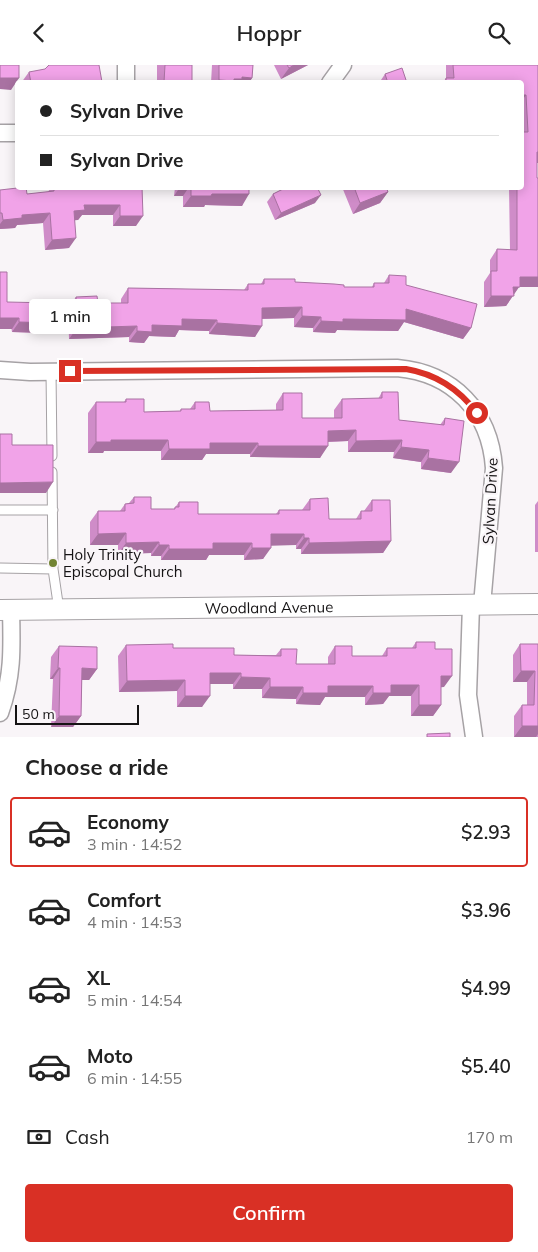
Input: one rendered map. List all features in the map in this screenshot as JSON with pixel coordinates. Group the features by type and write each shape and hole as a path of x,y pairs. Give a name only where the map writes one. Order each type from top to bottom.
{"street":[{"path":"126,65 126,80"},
{"path":"332,80 343,65"},
{"path":"0,133 15,133"},
{"name":"Sylvan Drive","path":"0,370 51,372 396,368 424,373 441,380 465,398 477,413 487,431 492,448 494,468 468,695 474,737"},
{"name":"Woodland Avenue","path":"5,610 538,604"},
{"path":"0,713 7,691 12,661 5,610"}],"lane":[{"path":"51,372 53,569 59,609"},
{"path":"0,510 53,510"},
{"path":"0,568 53,569"}],"building":[{"path":"0,65 19,65 19,78 0,78"},
{"path":"49,65 99,65 102,80 30,80 29,72 45,69"},
{"path":"165,65 192,65 192,80 164,80"},
{"path":"219,65 253,65 252,78 242,77 242,79 219,80"},
{"path":"453,65 538,65 538,277 520,277 520,287 513,287 514,296 491,296 491,271 497,271 497,249 517,250 517,190 524,190 524,132 528,132 524,80 446,80 446,78 454,78"},
{"path":"402,68 406,80 387,80 385,74"},
{"path":"15,188 15,190 26,190 27,194 54,190 142,190 143,216 120,216 120,205 84,205 85,210 74,211 76,238 52,240 50,213 22,215 22,218 3,220 2,213 0,213 0,190"},
{"path":"191,190 249,190 249,194 191,196"},
{"path":"281,190 318,190 321,195 281,213 273,194"},
{"path":"355,190 387,190 388,192 360,203"},
{"path":"0,272 7,272 7,302 52,303 52,323 19,322 19,318 0,318"},
{"path":"389,275 406,276 406,285 477,304 471,328 406,309 406,320 343,319 343,322 321,321 321,317 302,316 302,307 262,308 262,326 217,323 217,320 182,319 182,326 152,325 152,332 137,331 137,326 77,328 76,297 97,296 98,303 128,303 128,288 248,290 248,284 264,284 264,279 295,279 295,282 344,285 344,287 374,287 374,283 389,283"},
{"path":"382,392 398,392 399,420 444,425 445,418 464,421 459,462 428,458 429,450 401,447 402,440 356,441 356,430 328,431 328,446 258,446 258,443 210,443 210,449 169,449 168,440 111,440 111,442 96,442 96,402 126,402 126,399 144,399 144,412 195,409 195,402 209,402 210,411 283,410 283,393 302,393 302,418 342,418 342,399 382,398"},
{"path":"0,434 12,434 12,445 53,445 53,482 0,483"},
{"path":"134,497 151,497 151,509 175,509 175,507 179,507 179,502 198,502 198,514 279,514 279,510 310,510 310,499 328,498 329,519 361,519 361,511 372,511 372,500 390,500 391,541 309,543 309,538 304,538 304,534 271,534 271,548 252,548 252,543 213,543 213,549 169,549 169,545 159,545 159,542 126,543 126,533 98,534 98,511 125,511 125,504 134,503"},
{"path":"416,642 435,642 435,649 452,649 452,676 441,676 441,705 419,705 419,685 391,685 391,693 373,693 373,686 328,686 328,693 303,693 303,687 270,687 270,678 241,677 241,673 210,673 210,696 185,696 185,680 127,681 126,645 173,644 173,648 234,648 234,655 281,656 281,649 297,649 296,664 335,664 335,646 352,646 352,656 387,656 387,648 416,648"},
{"path":"520,644 538,644 538,726 522,726 522,705 534,705 535,671 521,671"},
{"path":"59,646 97,647 97,669 82,668 81,716 59,716"},
{"path":"450,733 450,737 427,737 427,734"}],"place":[{"name":"Holy Trinity Episcopal Church","path":"53,563"}],"route":[{"path":"70,371 406,369 424,373 441,380 465,398 477,413"}]}
